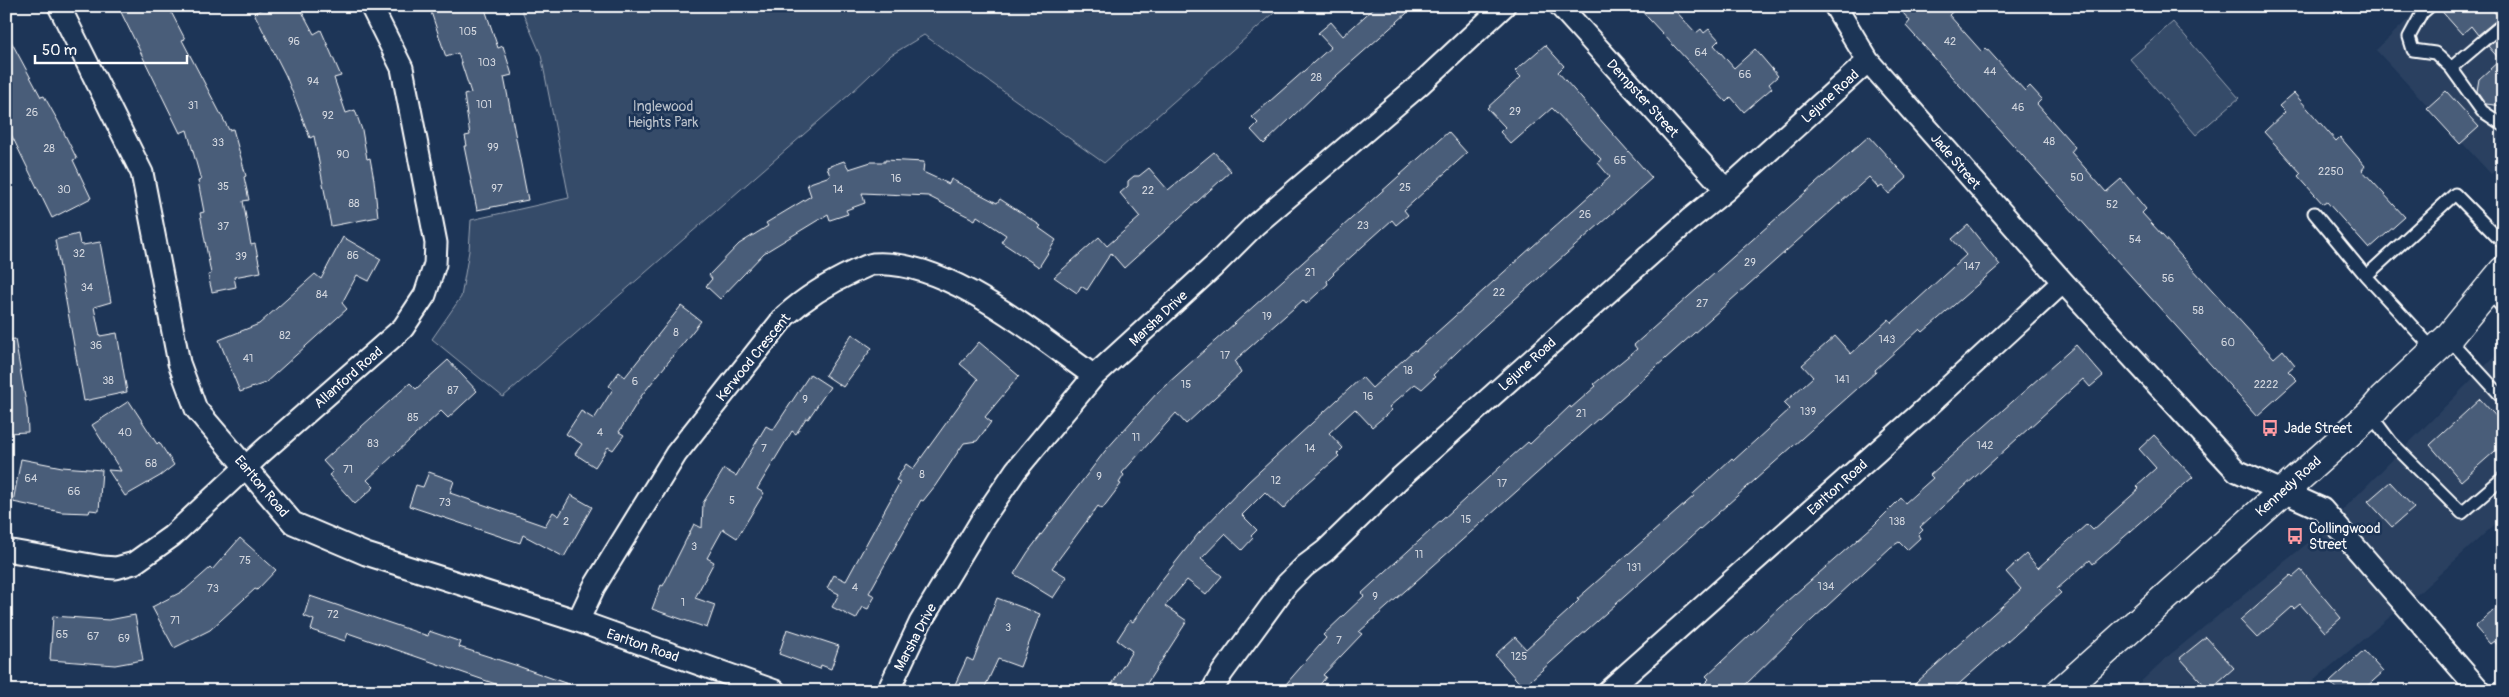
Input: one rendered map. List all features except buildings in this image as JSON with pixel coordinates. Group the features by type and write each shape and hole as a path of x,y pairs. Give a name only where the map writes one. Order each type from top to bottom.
{"main road":[{"name":"Kennedy Road","path":"2061,691 2281,491 2370,414 2383,399 2442,345 2497,290"}],"street":[{"name":"Earlton Road","path":"59,6 142,173 179,363 187,390 196,409 287,517 309,531 366,554 578,621 775,691"},
{"name":"Allanford Road","path":"6,550 102,567 116,568 134,563 172,536 403,328 425,295 432,278 436,243 406,83 394,49 371,6"},
{"name":"Marsha Drive","path":"888,691 920,623 980,523 1016,470 1094,376 1255,225 1417,87 1504,6"},
{"name":"Dempster Street","path":"1560,6 1726,190"},
{"name":"Jade Street","path":"1835,6 1868,61 2063,282 2237,471 2281,491"},
{"name":"Lejune Road","path":"1212,691 1287,584 1305,566 1325,551 1400,478 1689,220 1726,190 1868,61"},
{"name":"Kerwood Crescent","path":"578,621 594,587 676,454 785,316 799,303 833,281 872,264 910,267 929,272 980,296 1094,376"},
{"name":"Earlton Road","path":"1608,691 1916,417 2063,282"},
{"path":"2281,491 2322,509 2480,691"}],"lane":[{"path":"2430,6 2422,13 2408,37 2414,50 2436,53 2451,68 2482,111 2503,125"},
{"path":"2451,68 2503,24"},
{"path":"2366,276 2455,194 2503,243"},
{"path":"2314,213 2366,276 2503,398"},
{"path":"2370,414 2391,442 2462,513 2503,478"}],"shaded area":[{"path":"2422,6 2503,6 2503,162 2491,174 2376,50"},
{"path":"2503,348 2503,517 2421,591 2301,691 2131,691 2166,658 2320,533"}],"green space":[{"name":"Inglewood Heights Park","path":"520,6 1282,6 1104,163 924,35 891,55 850,94 503,397 432,339 461,297 469,251 471,220 569,198 541,55"},
{"path":"2173,22 2239,98 2196,135 2130,59"}],"place":[{"name":"Jade Street","path":"2270,428"},
{"name":"Collingwood Street","path":"2295,536"}]}
